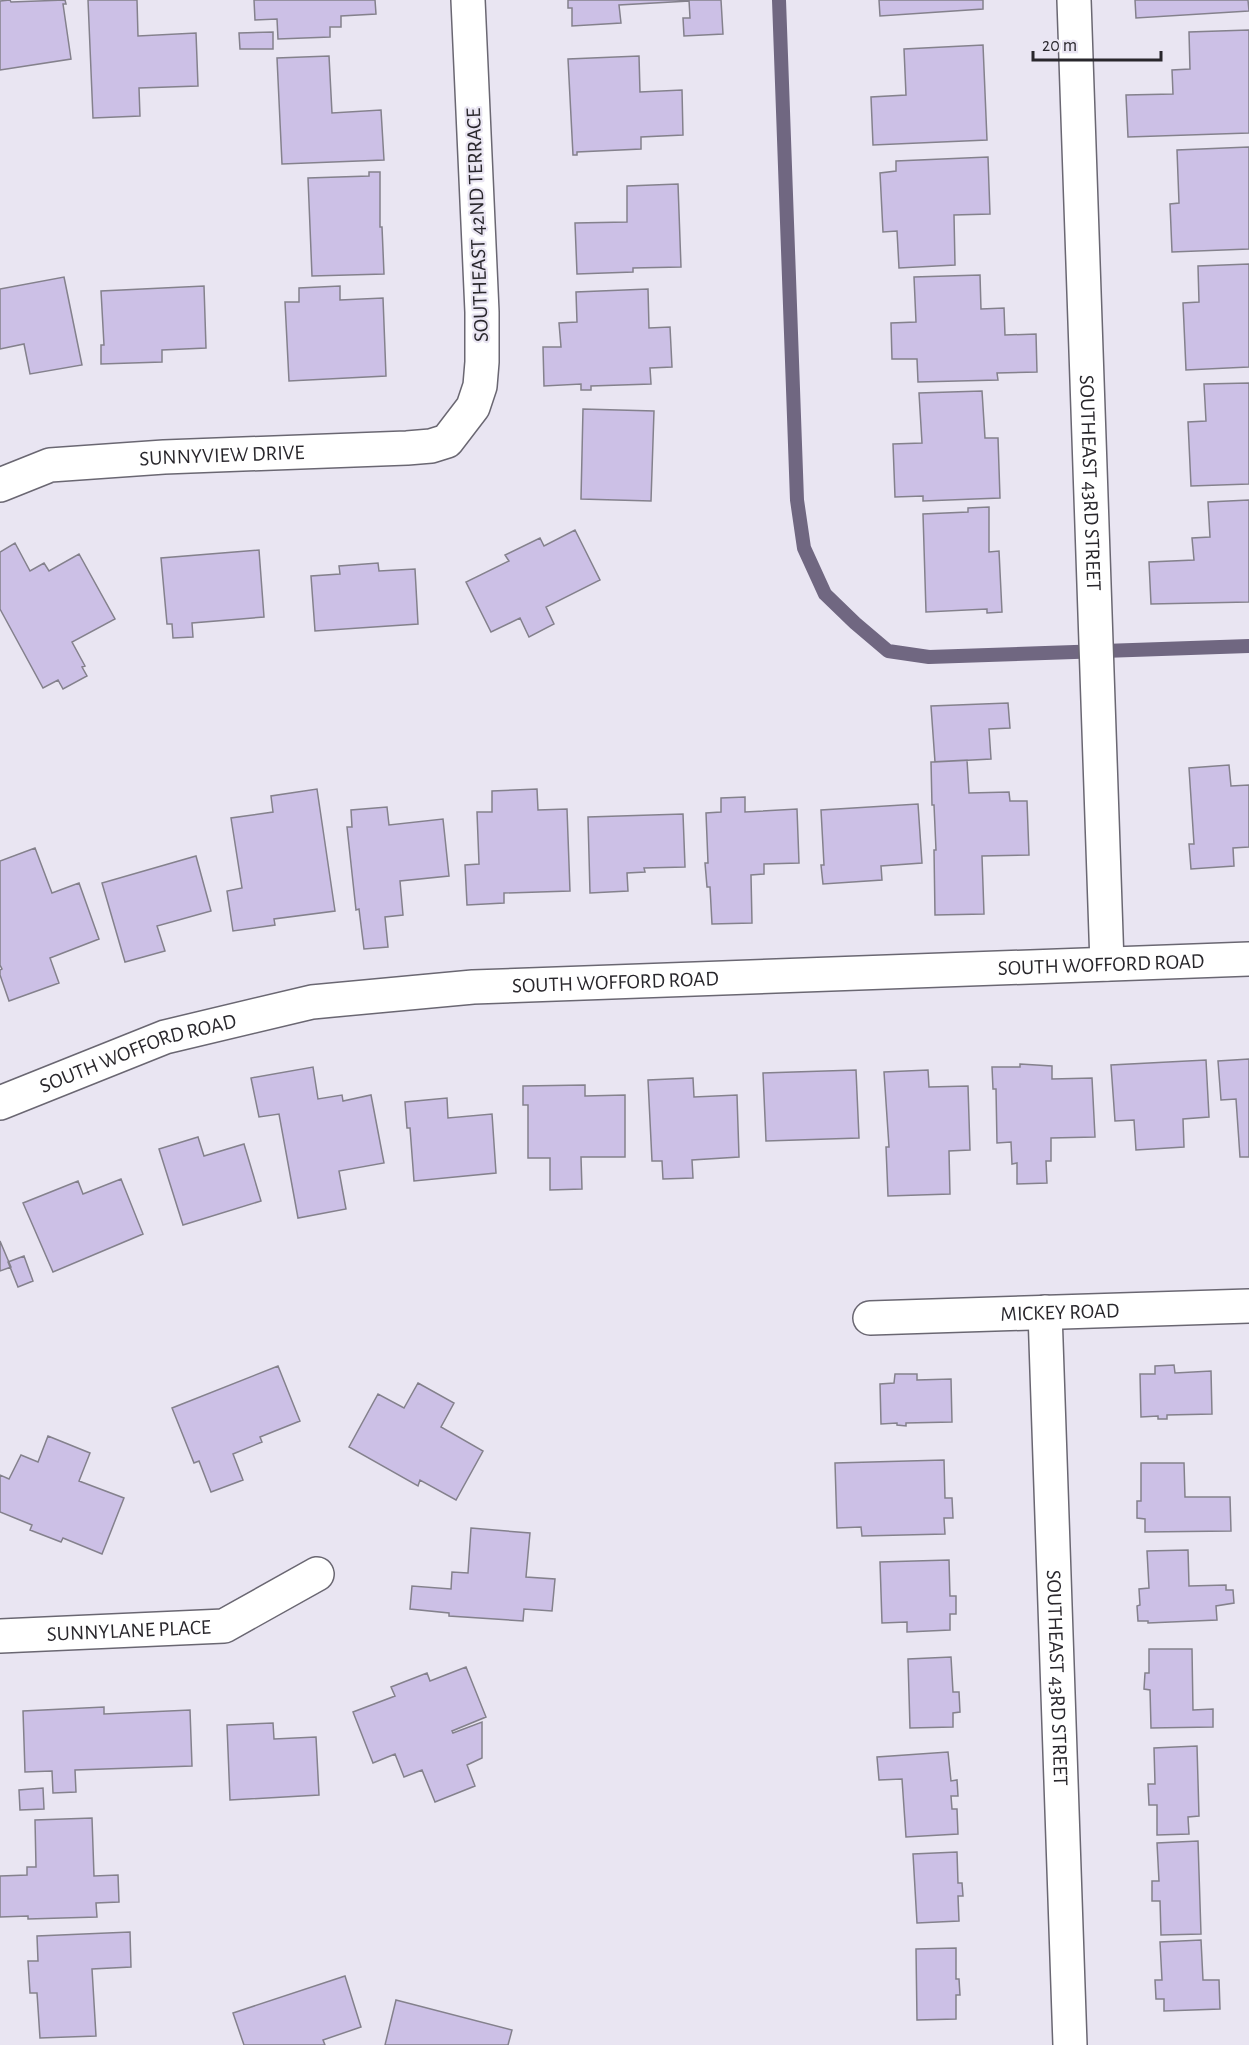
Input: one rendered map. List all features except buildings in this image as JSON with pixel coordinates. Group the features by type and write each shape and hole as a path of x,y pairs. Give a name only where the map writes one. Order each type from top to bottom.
{"street":[{"name":"SOUTHEAST 42ND TERRACE","path":"447,441 473,407 480,386 482,362 482,312 468,0"},
{"name":"SOUTHEAST 43RD STREET","path":"1074,0 1107,964"},
{"name":"SUNNYVIEW DRIVE","path":"0,485 50,465 164,457 407,448 430,446 447,441"},
{"name":"SOUTH WOFFORD ROAD","path":"0,1103 165,1037 312,1002 473,987 1249,959"},
{"name":"MICKEY ROAD","path":"870,1318 1249,1306"},
{"name":"SOUTHEAST 43RD STREET","path":"1045,1312 1070,2045"},
{"name":"SUNNYLANE PLACE","path":"0,1636 224,1626 317,1574"}],"waterway":[{"path":"779,0 797,500 804,548 825,594 888,651 929,657 1249,646"}]}
